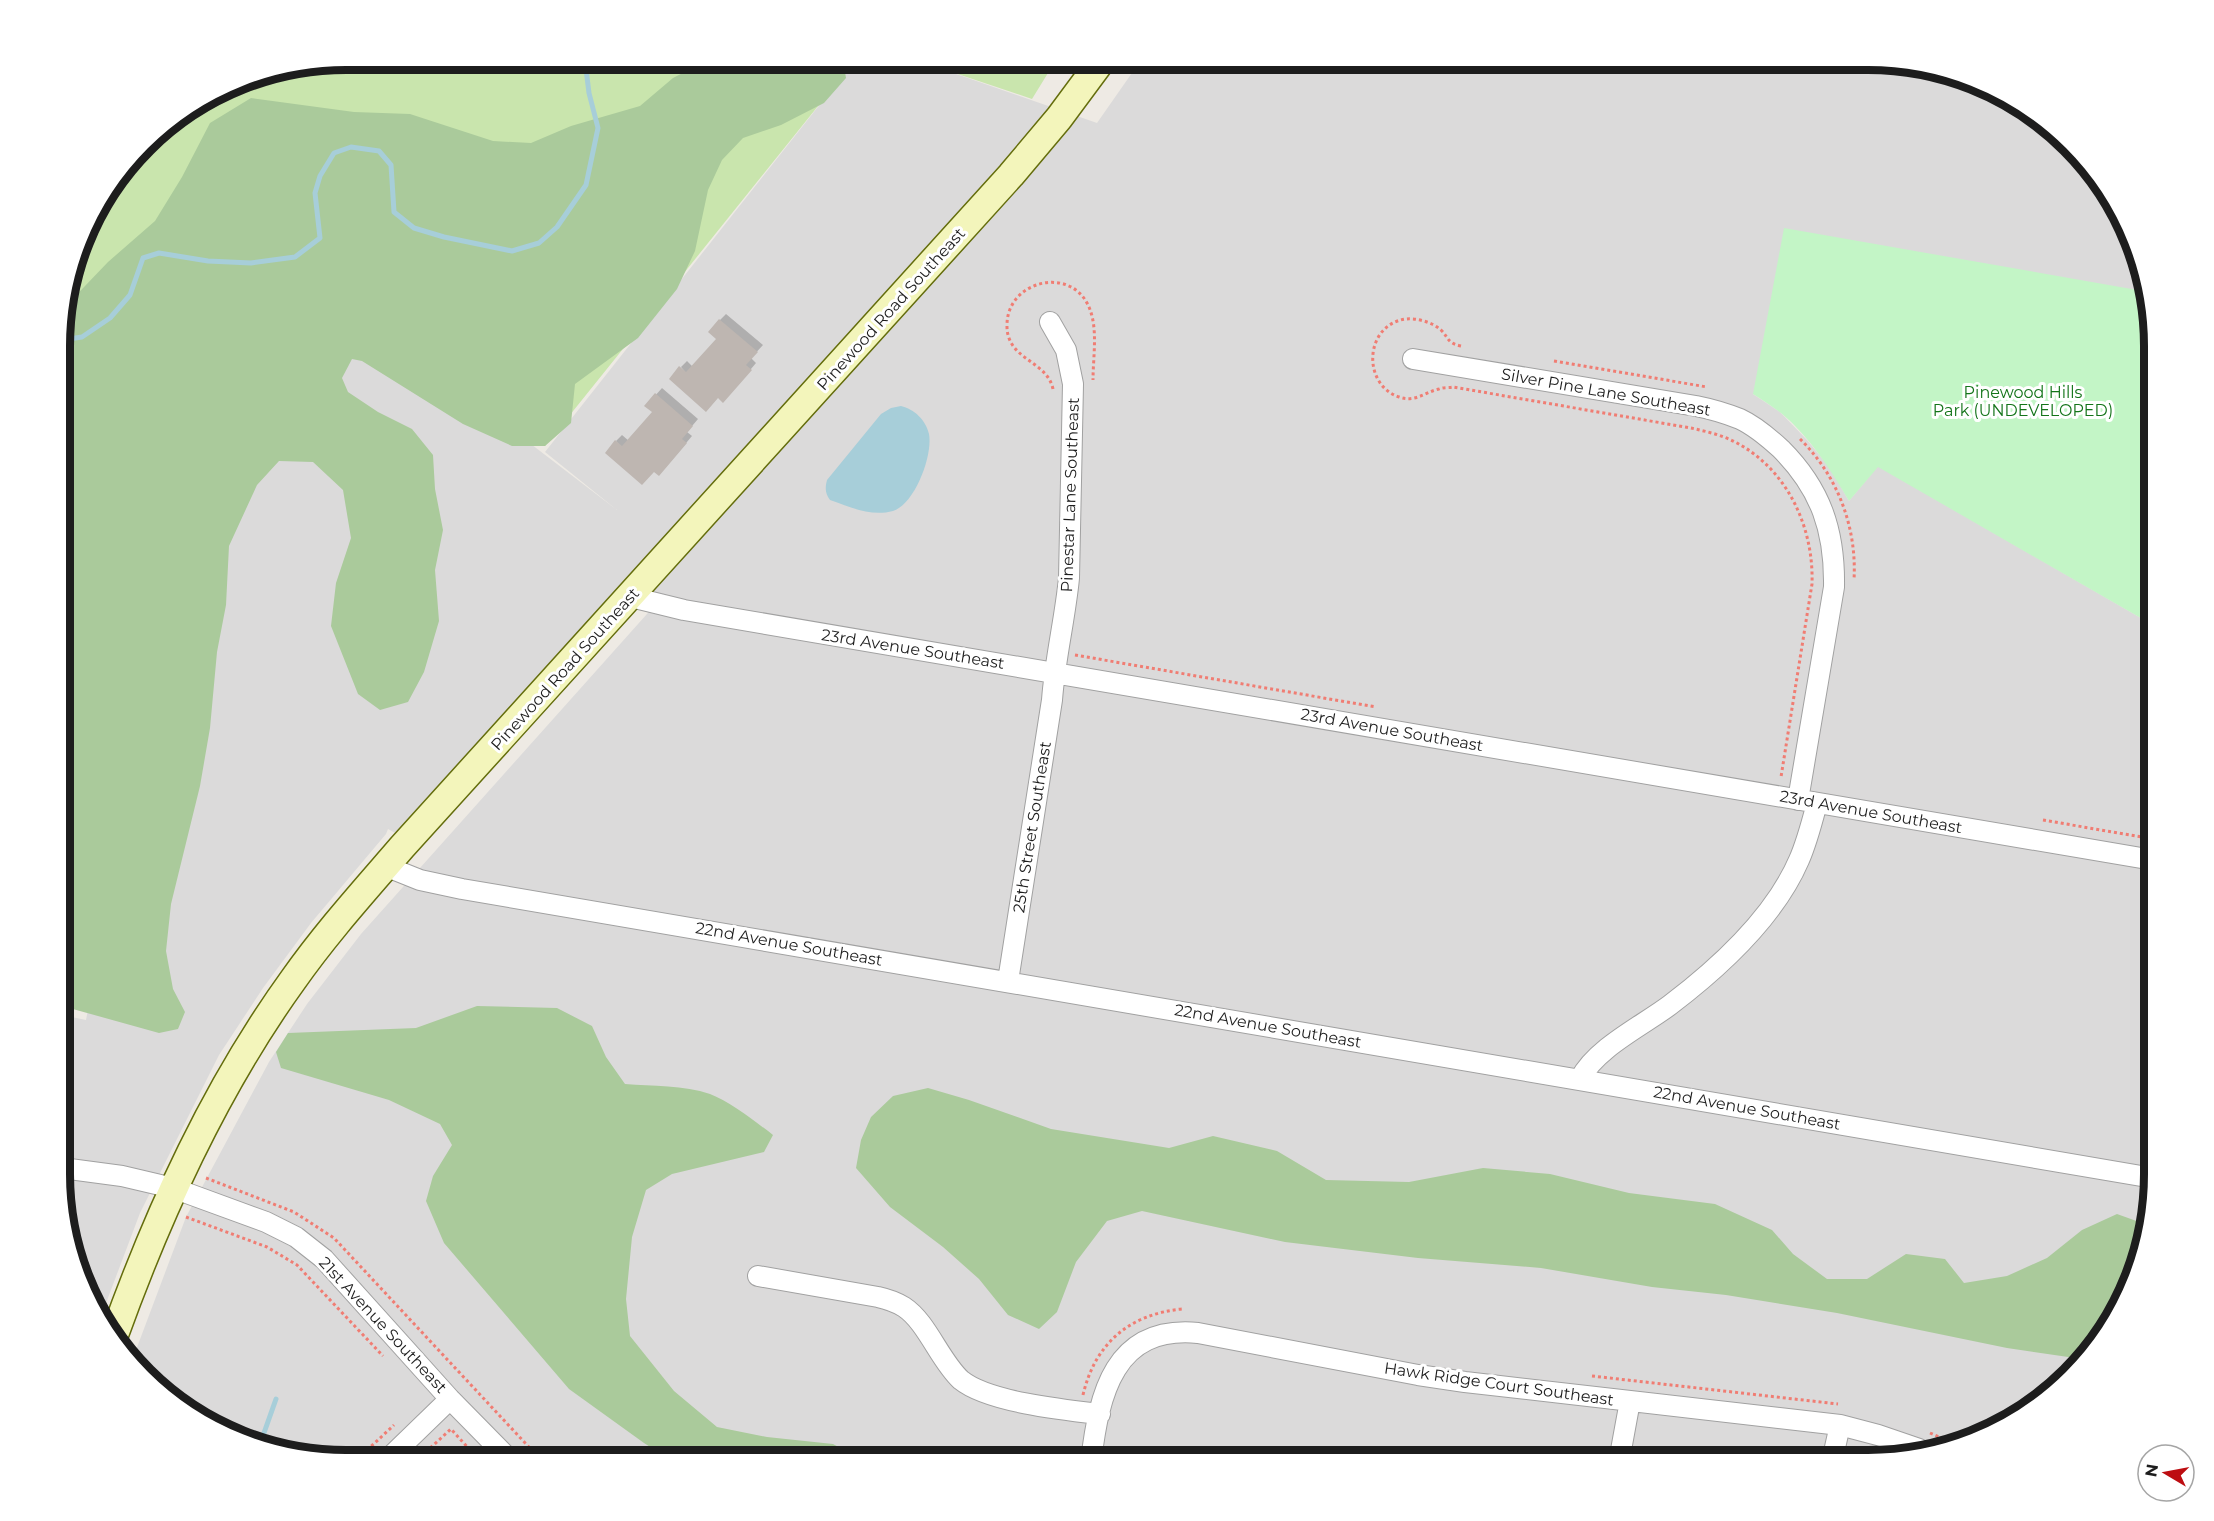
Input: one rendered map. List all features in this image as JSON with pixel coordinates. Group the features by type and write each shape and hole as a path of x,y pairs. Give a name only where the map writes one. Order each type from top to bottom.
{"street":[{"name":"Pinewood Road Southeast","path":"117,1328 144,1255 173,1188 201,1133 268,1017 313,952 385,866 1011,175 1094,70"},
{"name":"Pinestar Lane Southeast","path":"1050,322 1066,350 1073,384 1069,578 1066,609 1054,672"},
{"name":"Silver Pine Lane Southeast","path":"1413,359 1695,406 1742,420 1759,431 1791,459 1815,493 1829,529 1834,565 1834,587 1808,801 1796,866 1774,902 1752,930 1718,965 1671,1004 1586,1066 1580,1079"},
{"name":"23rd Avenue Southeast","path":"631,597 675,609 2144,858"},
{"name":"25th Street Southeast","path":"1008,981 1052,700 1054,672"},
{"name":"22nd Avenue Southeast","path":"385,866 420,880 462,889 2144,1176"},
{"name":"21st Avenue Southeast","path":"70,1169 122,1176 173,1188 273,1225 310,1248 324,1259 450,1399 500,1450"},
{"path":"759,1276 893,1301 905,1308 916,1319 960,1379 972,1387 985,1394 1001,1398 1100,1414"},
{"name":"Hawk Ridge Court Southeast","path":"1093,1450 1105,1388 1119,1361 1145,1341 1179,1331 1465,1383 1840,1425 1912,1447"},
{"path":"397,1450 450,1399"},
{"path":"1621,1450 1630,1401"},
{"path":"1834,1450 1840,1425"}],"path":[{"path":"1470,348 1448,341 1442,331 1432,324 1405,319 1383,331 1377,339 1373,352 1374,374 1391,393 1401,398 1412,399 1439,388 1453,387 1691,428 1714,434 1732,440 1746,449 1786,488 1803,520 1808,535 1812,584 1781,778"},
{"path":"1550,361 1709,388"},
{"path":"1794,434 1820,462 1843,505 1854,544 1854,589"},
{"path":"1076,655 1387,709"},
{"path":"2033,819 2144,838"},
{"path":"186,1217 267,1247 297,1265 383,1356"},
{"path":"428,1450 451,1429 470,1450"}],"shaded area":[{"path":"847,70 945,70 1097,123 1134,70 1868,70 1904,73 1939,80 2006,107 2063,151 2097,193 2115,224 2129,258 2138,293 1753,394 1780,412 1808,441 1830,468 1849,501 1878,466 2144,620 2143,1193 2138,1228 2129,1263 2107,1312 2086,1343 2063,1370 2006,1414 1956,1436 1921,1445 1886,1450 328,1450 293,1445 258,1436 208,1414 151,1370 135,1352 186,1217 269,1062 307,1004 361,934 655,605 631,597 397,834 388,829 311,923 263,988 219,1055 140,1213 104,1307 85,1263 73,1211 70,1174 70,1017 86,1020 225,309 297,265 617,510 545,452"}],"green space":[{"path":"346,70 847,70 545,446 297,265 70,933 71,328 80,275 99,224 117,193 151,151 193,117 224,99 258,85 310,73"},
{"path":"689,70 845,70 846,78 824,103 781,125 743,138 722,160 708,190 695,251 677,289 638,338 575,384 571,423 545,446 512,446 463,424 362,361 352,359 342,378 348,392 378,412 412,429 433,455 435,489 443,530 435,570 439,621 424,672 408,702 380,710 358,694 331,626 336,583 351,538 343,490 313,462 279,461 257,485 229,546 226,605 217,652 210,728 200,786 171,904 166,951 173,989 185,1012 178,1029 159,1033 70,1008 70,346 75,296 108,262 155,221 182,177 210,123 251,98 354,112 410,114 493,141 531,143 571,126 640,106 673,78"},
{"path":"946,70 1050,70 1032,99"},
{"name":"Pinewood Hills Park (UNDEVELOPED)","path":"1784,228 2137,290 2144,346 2144,620 1878,467 1849,501 1827,465 1801,432 1781,413 1753,394"},
{"path":"477,1006 557,1008 592,1026 606,1057 625,1084 679,1087 710,1094 751,1118 773,1135 764,1152 672,1174 646,1190 632,1237 626,1299 630,1336 674,1391 717,1427 767,1437 833,1444 844,1450 655,1450 569,1389 444,1243 426,1201 433,1176 452,1145 440,1124 389,1100 281,1068 276,1052 288,1033 416,1028"},
{"path":"928,1088 1051,1129 1169,1148 1213,1136 1277,1151 1326,1180 1409,1182 1483,1168 1550,1174 1629,1193 1715,1204 1772,1230 1793,1254 1827,1279 1867,1279 1906,1254 1945,1259 1964,1283 2007,1276 2047,1258 2082,1230 2117,1214 2139,1222 2129,1263 2115,1297 2097,1328 2073,1358 2007,1348 1837,1313 1726,1295 1652,1287 1541,1268 1418,1258 1285,1242 1142,1211 1107,1221 1076,1262 1057,1312 1039,1329 1008,1315 979,1279 943,1247 890,1207 856,1168 861,1140 871,1117 893,1096"}],"water":[{"path":"901,406 919,416 925,424 930,443 921,478 908,499 901,507 885,513 861,510 830,500 826,490 827,480 881,414 891,408"}],"building":[{"path":"719,319 758,352 746,365 752,370 723,403 718,398 706,412 669,379 679,366 686,372 716,339 708,332"},
{"path":"655,393 693,426 682,439 687,443 659,476 654,472 642,485 605,453 615,440 622,446 652,412 644,406"}],"waterway":[{"path":"70,339 82,337 110,318 130,295 143,258 159,253 208,261 251,263 295,257 320,238 315,193 320,176 334,153 351,147 379,151 391,165 394,212 414,228 444,237 512,251 539,243 557,227 586,185 598,128 586,70"},
{"path":"262,1437 276,1399"}]}
